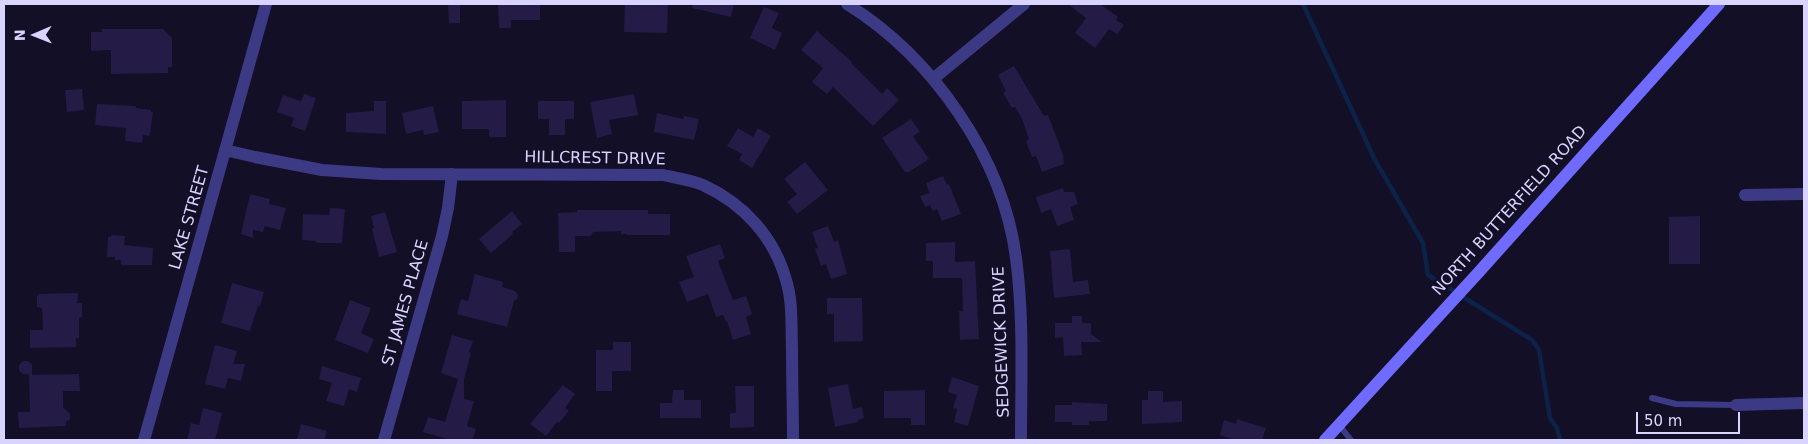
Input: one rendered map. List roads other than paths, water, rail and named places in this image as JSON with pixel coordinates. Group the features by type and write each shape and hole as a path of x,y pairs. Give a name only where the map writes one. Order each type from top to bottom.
{"main road":[{"name":"NORTH BUTTERFIELD ROAD","path":"1325,440 1478,273 1719,4"}],"street":[{"name":"LAKE STREET","path":"144,440 266,4"},
{"name":"SEDGEWICK DRIVE","path":"847,4 878,25 912,56 933,79 962,118 987,163 1001,199 1016,257 1020,304 1021,440"},
{"path":"933,79 1024,4"},
{"name":"HILLCREST DRIVE","path":"225,150 255,158 322,170 381,174 662,175 703,185 736,204 750,216 764,234 780,262 787,281 791,308 793,440"},
{"name":"ST JAMES PLACE","path":"384,440 442,236 452,174"},
{"path":"1745,195 1804,194"},
{"path":"1736,404 1804,403"}],"lane":[{"path":"1652,398 1676,404 1736,404"},
{"path":"1339,426 1350,440"}],"waterway":[{"path":"1303,4 1375,160 1423,243 1428,275 1532,340 1539,350 1550,418 1557,428 1560,440"}]}
